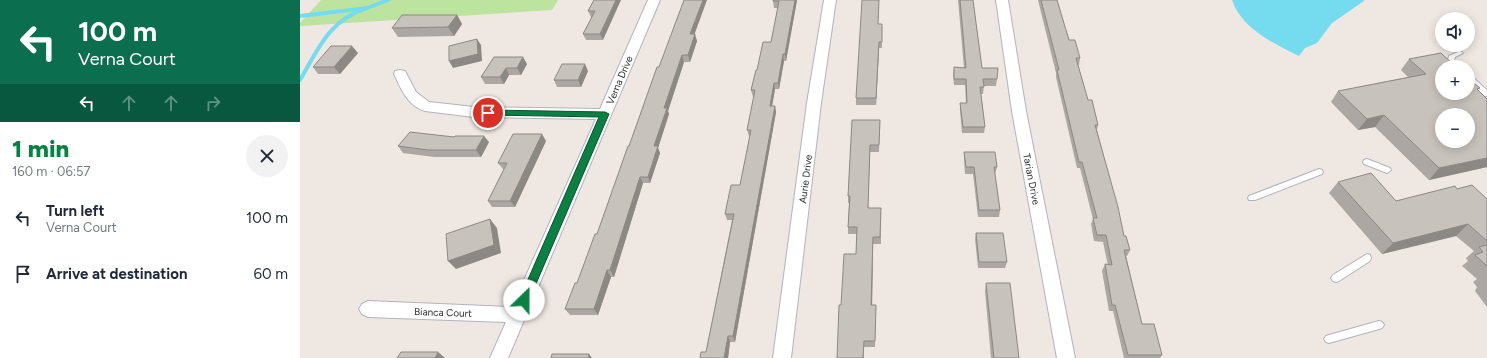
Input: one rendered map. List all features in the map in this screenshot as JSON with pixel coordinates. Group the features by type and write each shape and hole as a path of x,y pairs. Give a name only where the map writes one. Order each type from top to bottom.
{"street":[{"name":"Verna Drive","path":"499,358 654,0"},
{"name":"Aurie Drive","path":"782,358 814,103 830,0"},
{"name":"Tarian Drive","path":"1002,0 1019,111 1066,358"},
{"path":"400,74 411,95 425,106 474,112 605,114"},
{"name":"Bianca Court","path":"368,309 518,315"}],"lane":[{"path":"1451,60 1452,56 1460,53"},
{"path":"1475,83 1487,94"},
{"path":"1367,162 1387,170"},
{"path":"1252,198 1318,172"},
{"path":"1336,278 1367,258"},
{"path":"1329,339 1379,325"}],"green space":[{"path":"321,0 558,0 552,10 300,26 300,23"}],"water":[{"path":"1232,0 1364,1 1332,23 1317,43 1305,48 1299,56 1269,40 1251,27 1243,19"}],"building":[{"path":"594,0 616,0 600,34 583,34 595,11 588,11"},
{"path":"684,0 703,0 690,34 695,34 688,55 682,55 664,108 667,108 654,146 658,146 648,177 640,177 610,270 607,270 594,309 565,309 575,283 577,283 595,234 597,234 657,67 659,67"},
{"path":"773,0 795,0 778,83 774,83 770,106 775,106 733,336 728,336 724,358 700,358 701,352 706,352 734,214 725,214 731,185 740,185 751,130 747,130 755,90 751,90 763,42 771,42 779,1"},
{"path":"862,0 879,0 878,24 882,24 882,42 879,42 876,98 856,98"},
{"path":"960,0 973,0 982,68 998,68 997,79 983,79 984,87 980,87 985,127 963,127 960,103 967,103 966,79 954,79 954,67 966,68"},
{"path":"1041,0 1057,0 1069,40 1075,40 1080,58 1076,58 1088,100 1092,100 1098,125 1095,125 1118,207 1124,236 1126,236 1130,250 1124,250 1142,324 1154,324 1162,355 1128,355 1115,305 1112,305 1105,264 1112,265 1106,235 1097,235 1093,218 1097,218 1082,162 1079,162 1057,70 1059,70"},
{"path":"402,15 457,15 448,27 392,28"},
{"path":"477,39 478,54 449,61 449,46"},
{"path":"331,46 352,46 334,67 313,67"},
{"path":"1441,53 1448,60 1435,60 1435,100 1475,100 1475,84 1480,88 1477,89 1487,99 1487,158 1439,168 1384,115 1367,119 1338,91 1426,74 1409,59"},
{"path":"494,57 523,57 517,68 506,68 500,77 481,77"},
{"path":"562,64 585,64 578,80 554,80"},
{"path":"852,120 880,120 879,145 870,145 868,208 881,208 880,237 873,237 871,305 876,305 875,341 864,341 863,358 837,358 839,305 841,305 844,254 856,254 857,227 848,227"},
{"path":"410,132 454,137 484,136 476,150 428,150 398,146"},
{"path":"513,134 542,134 510,201 488,201 507,163 498,163"},
{"path":"964,152 995,152 997,167 994,167 1000,210 979,210 974,167 966,167"},
{"path":"1371,173 1396,201 1455,186 1457,189 1472,185 1487,199 1487,241 1468,224 1393,243 1338,182"},
{"path":"490,219 494,245 448,261 446,234"},
{"path":"976,233 1003,233 1007,262 979,262"},
{"path":"1487,245 1487,266 1475,255 1483,252 1479,247"},
{"path":"986,283 1010,283 1019,358 994,358"},
{"path":"401,352 438,352 435,358 397,358"},
{"path":"552,354 589,354 588,358 551,358"}],"waterway":[{"path":"367,8 388,0"},
{"path":"300,16 367,8"},
{"path":"300,80 326,36 343,20 354,13 367,8"}],"route":[{"path":"488,113 605,114 524,300"}]}
